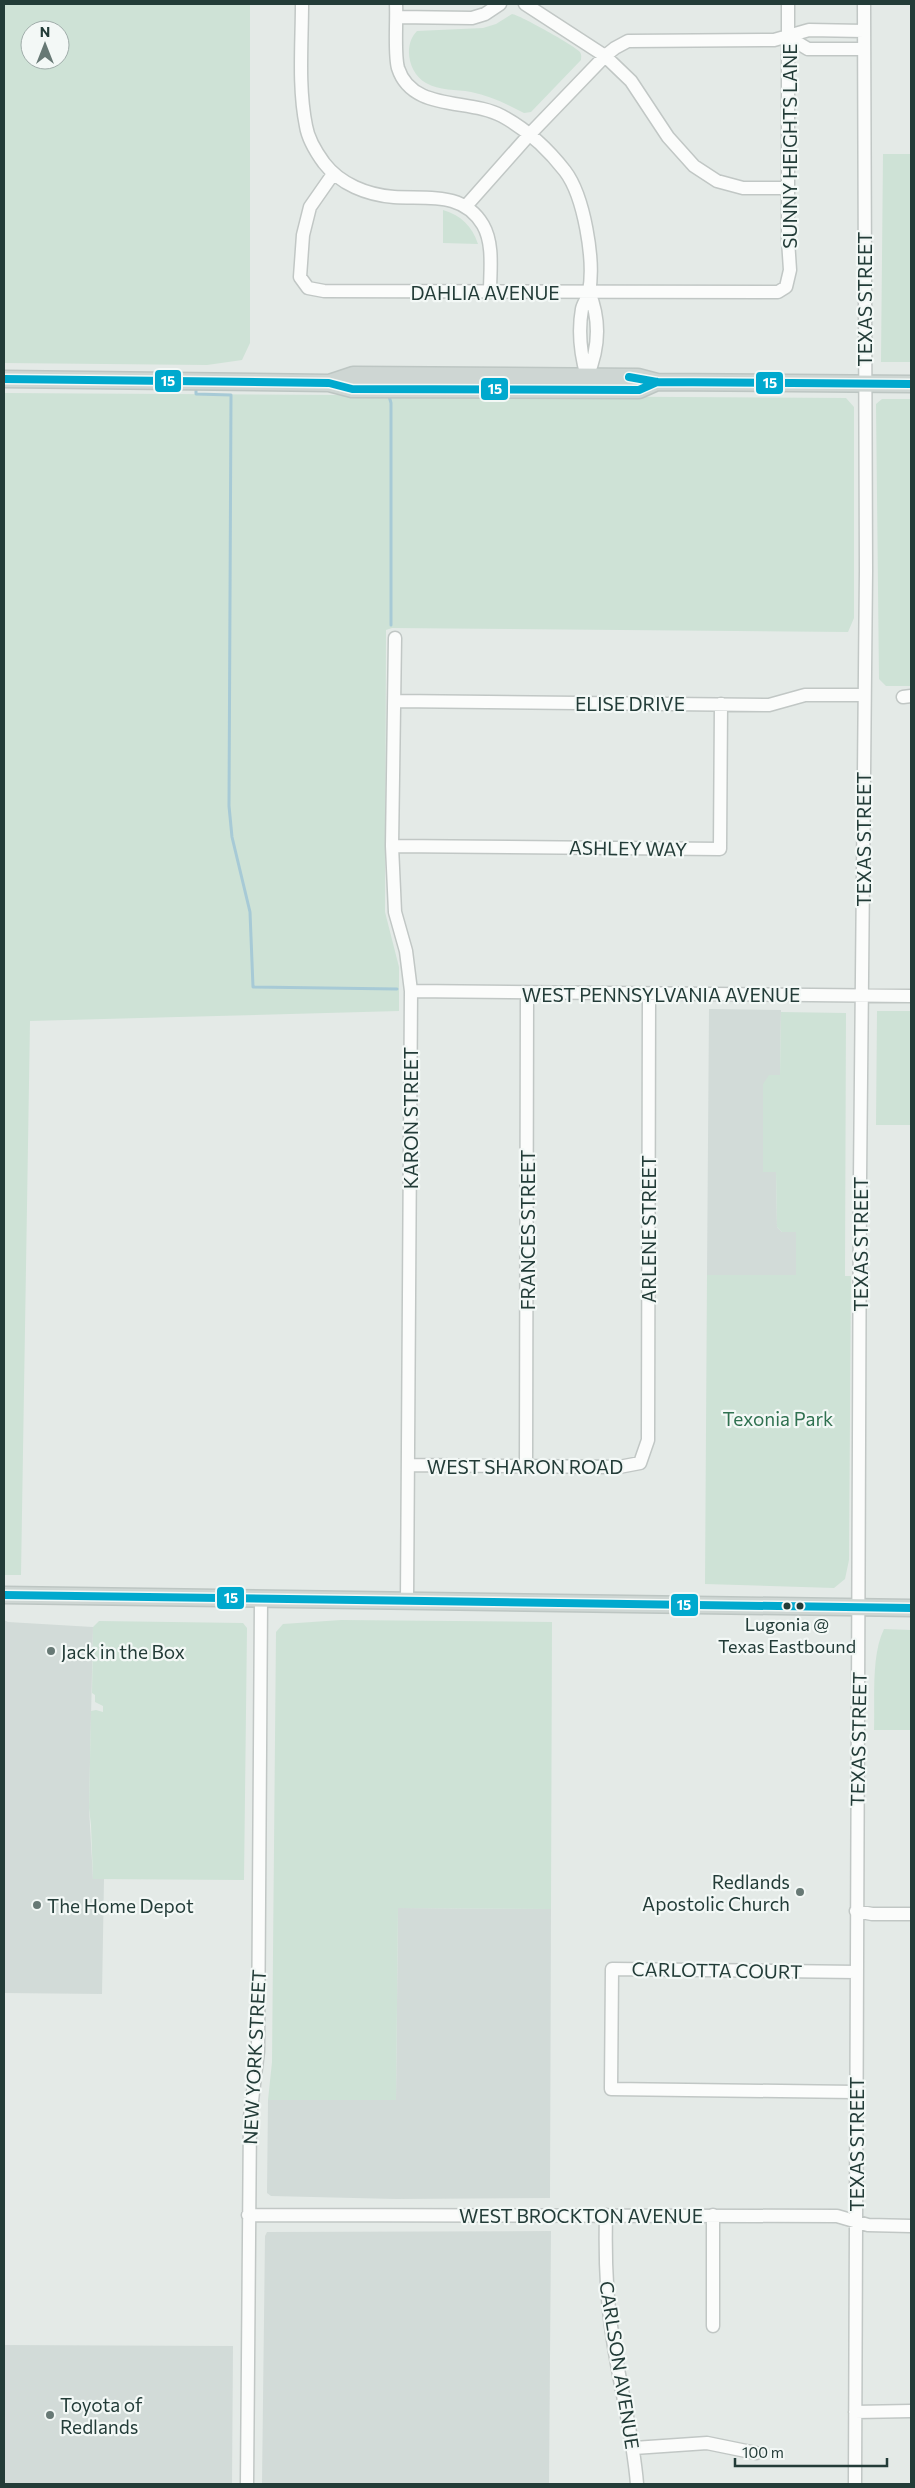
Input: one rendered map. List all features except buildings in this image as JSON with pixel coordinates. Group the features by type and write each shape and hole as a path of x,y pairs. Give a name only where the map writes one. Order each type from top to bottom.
{"main road":[{"path":"329,383 353,375 638,377 657,382 911,384"},
{"path":"476,390 488,385 574,385 587,377"},
{"path":"4,379 329,383 352,389 476,390 640,390 657,382"},
{"path":"4,1595 911,1608"}],"street":[{"path":"302,4 303,92 306,127 316,152 333,174 351,186 392,197 437,197 466,206 483,225 489,245 490,292"},
{"path":"396,4 397,67 405,83 419,95 438,101 468,105 502,116 544,147 566,173 582,211 588,238 589,292 582,309 581,356 587,377"},
{"path":"397,17 472,18 485,14 500,4"},
{"path":"525,4 606,56 631,81 668,136 694,166 718,181 744,188 788,188"},
{"name":"SUNNY HEIGHTS LANE","path":"786,287 790,270 788,4"},
{"name":"TEXAS STREET","path":"854,2484 856,1910 860,1608 862,995 866,571 864,4"},
{"path":"466,206 529,135 615,48 638,40 774,40 809,30 864,31"},
{"path":"788,37 808,49 864,49"},
{"name":"DAHLIA AVENUE","path":"333,174 310,207 303,235 300,277 308,288 324,291 767,294 778,292 786,287"},
{"name":"KARON STREET","path":"395,638 396,701 392,846 395,912 406,951 411,991 408,1600"},
{"name":"ELISE DRIVE","path":"396,701 769,705 813,694 864,695"},
{"name":"ASHLEY WAY","path":"392,846 720,849 721,704"},
{"name":"WEST PENNSYLVANIA AVENUE","path":"411,991 649,995 911,996"},
{"name":"FRANCES STREET","path":"526,1467 528,993"},
{"name":"ARLENE STREET","path":"640,1463 648,1440 649,995"},
{"name":"WEST SHARON ROAD","path":"409,1465 626,1467 640,1463"},
{"name":"NEW YORK STREET","path":"247,2484 250,2117 258,2050 261,1599"},
{"path":"856,1910 872,1914 911,1914"},
{"name":"CARLOTTA COURT","path":"856,1972 612,1970 611,2089 856,2092"},
{"name":"WEST BROCKTON AVENUE","path":"248,2214 837,2216 871,2226 911,2226"},
{"name":"CARLSON AVENUE","path":"606,2215 606,2278 611,2332 634,2448 637,2484"},
{"path":"713,2215 713,2326"},
{"path":"855,2412 911,2411"},
{"path":"634,2448 707,2443 756,2453"}],"shaded area":[{"path":"709,1009 781,1010 780,1075 763,1171 776,1172 777,1227 782,1232 796,1232 796,1275 707,1275"},
{"path":"4,1620 8,1622 93,1627 89,1808 93,1879 104,1879 102,1994 4,1993"},
{"path":"398,1908 551,1909 550,2198 396,2199 271,2196 267,2193 268,2100 396,2100"},
{"path":"551,2231 549,2484 262,2484 265,2236 267,2232"},
{"path":"4,2345 233,2346 232,2484 4,2484"}],"green space":[{"path":"4,4 250,4 250,343 242,360 207,365 4,363"},
{"path":"512,14 558,38 576,49 581,55 581,60 531,112 524,113 478,94 431,86 415,73 409,59 409,51 410,44 417,31 483,28 496,24"},
{"path":"883,154 911,154 911,362 881,362"},
{"path":"443,210 465,222 473,232 478,244 443,243"},
{"path":"4,393 846,398 854,407 854,618 848,632 392,628 386,630 385,912 399,967 399,1011 30,1021 21,1575 4,1575"},
{"path":"882,399 911,399 911,686 886,686 879,679 876,404"},
{"path":"877,1011 911,1011 911,1125 876,1125"},
{"name":"Texonia Park","path":"781,1012 846,1013 845,1276 851,1276 849,1560 845,1579 834,1588 705,1584 707,1275 796,1275 796,1232 782,1232 777,1227 776,1172 763,1172 763,1084 769,1075 780,1075"},
{"path":"341,1620 552,1622 551,1909 398,1908 396,2100 268,2100 272,2062 276,1632 283,1624"},
{"path":"99,1621 243,1623 247,1628 244,1880 93,1879 89,1808 91,1711 103,1712 103,1706 95,1702 95,1695 92,1693 93,1627"},
{"path":"884,1629 911,1630 911,1730 874,1730 875,1664"}],"waterway":[{"path":"196,389 196,394 231,395 229,806 232,837 250,912 253,987 397,989"},
{"path":"389,396 391,403 391,625"}],"transit line":[{"name":"15","path":"629,377 657,382 911,384"},
{"name":"15","path":"4,379 329,383 352,389 639,390 657,382"},
{"name":"15","path":"4,1595 911,1608"}],"place":[{"name":"Lugonia @ Texas Eastbound","path":"787,1606"},
{"name":"Jack in the Box","path":"51,1651"},
{"name":"Redlands Apostolic Church","path":"800,1892"},
{"name":"The Home Depot","path":"37,1905"},
{"name":"Toyota of Redlands","path":"50,2415"}]}
